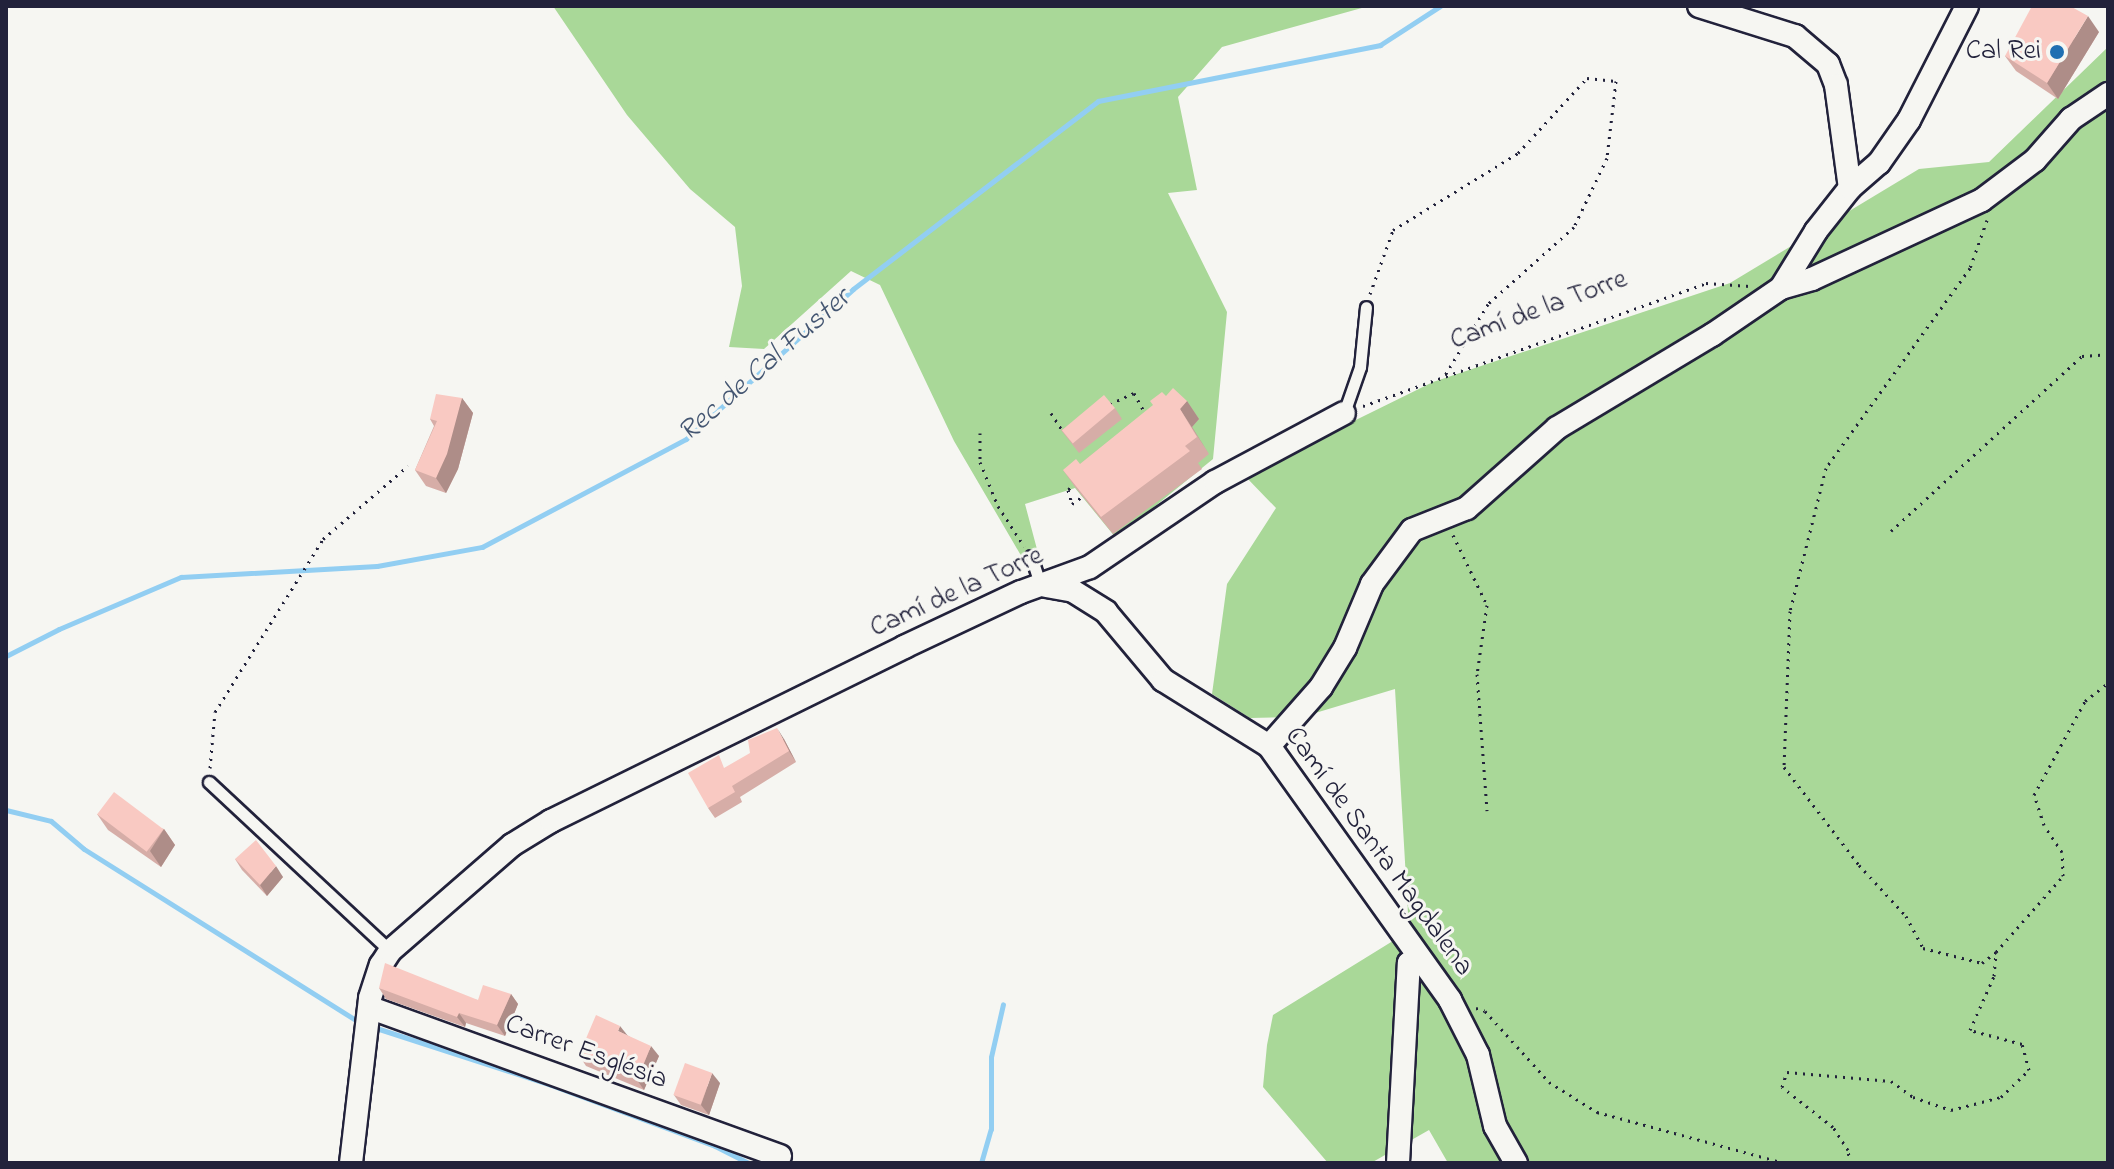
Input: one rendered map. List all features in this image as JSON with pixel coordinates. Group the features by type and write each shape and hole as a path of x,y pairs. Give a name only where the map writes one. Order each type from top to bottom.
{"street":[{"path":"1699,6 1795,36 1828,64 1838,98 1850,188"},
{"path":"1781,288 1816,231 1850,188 1879,163 1909,120 1967,6"},
{"path":"1269,746 1321,687 1345,648 1372,584 1412,530 1467,508 1557,428 1712,335 1781,288 1812,279 1982,200 2035,160 2071,119 2108,94"},
{"name":"Camí de la Torre","path":"351,1163 371,1008 381,965 390,951 512,845 551,821 904,647 1090,567 1215,482 1344,413"},
{"name":"Camí de Santa Magdalena","path":"1041,586 1073,591 1106,612 1163,680 1269,746 1450,1000 1478,1055 1495,1126 1516,1163"},
{"path":"1398,1163 1409,963 1418,957"},
{"name":"Carrer Església","path":"371,1008 780,1156"}],"lane":[{"path":"1344,413 1360,367 1366,307"},
{"path":"1031,556 1041,586"},
{"path":"209,782 390,951"}],"path":[{"path":"1366,307 1393,230 1518,153 1587,78 1616,81 1607,158 1574,227 1488,304 1444,377"},
{"path":"1999,187 1970,268 1826,468 1790,611 1784,767 1859,865 1906,916 1923,948 1982,963 1996,952 2063,876 2062,852 2044,825 2034,795 2085,701 2108,683"},
{"name":"Camí de la Torre","path":"1344,413 1706,283 1781,288"},
{"path":"1891,531 2082,356 2108,354"},
{"path":"1103,407 1134,393 1150,423"},
{"path":"1051,413 1067,437"},
{"path":"980,433 980,462 998,506 1031,556"},
{"path":"209,782 215,712 323,539 408,466"},
{"path":"1079,479 1068,490 1072,504 1083,496"},
{"path":"1444,517 1487,605 1477,674 1487,811"},
{"path":"1850,1163 1848,1150 1833,1127 1782,1087 1787,1072 1891,1081 1913,1097 1951,1110 2001,1097 2029,1070 2022,1044 1970,1030 1994,976 1996,952"},
{"path":"1450,1000 1485,1011 1549,1082 1597,1112 1785,1163"}],"green space":[{"path":"553,6 1369,6 1222,47 1178,97 1197,190 1168,193 1227,312 1213,459 1116,538 1075,488 1025,504 1038,553 1023,559 954,441 880,285 851,271 764,349 729,347 742,286 735,227 690,189 627,115"},
{"path":"2108,47 2108,1163 1448,1163 1429,1130 1371,1163 1328,1163 1263,1087 1267,1045 1273,1015 1409,931 1395,689 1302,717 1250,718 1212,694 1227,584 1276,508 1244,475 1433,382 1730,283 1919,169 1989,162"}],"building":[{"path":"2032,6 2070,6 2088,16 2047,83 2005,56"},
{"path":"1173,388 1187,401 1180,409 1197,437 1185,446 1190,451 1101,517 1063,470 1076,459 1080,464 1153,405 1150,401 1162,392 1166,396"},
{"path":"436,394 462,398 447,454 436,478 415,470 437,421 430,419"},
{"path":"1104,395 1115,408 1073,443 1062,430"},
{"path":"777,728 789,751 732,786 735,792 708,808 688,773 719,755 724,768 750,753 748,740"},
{"path":"114,792 164,829 147,852 97,814"},
{"path":"256,840 276,866 260,885 235,859"},
{"path":"385,963 478,1000 483,985 511,994 497,1025 459,1013 457,1017 379,988"},
{"path":"596,1015 620,1026 618,1031 651,1046 637,1080 579,1055"},
{"path":"685,1063 712,1073 701,1105 673,1095"}],"waterway":[{"name":"Rec de Cal Fuster","path":"6,656 59,629 181,577 377,566 482,547 686,439 853,289 1098,101 1380,45 1440,6"},
{"path":"6,810 51,821 84,849 360,1023"},
{"path":"981,1163 991,1129 991,1057 1003,1004"},
{"path":"373,1027 551,1085 715,1146 748,1163"}],"place":[{"name":"Cal Rei","path":"2057,52"}]}
